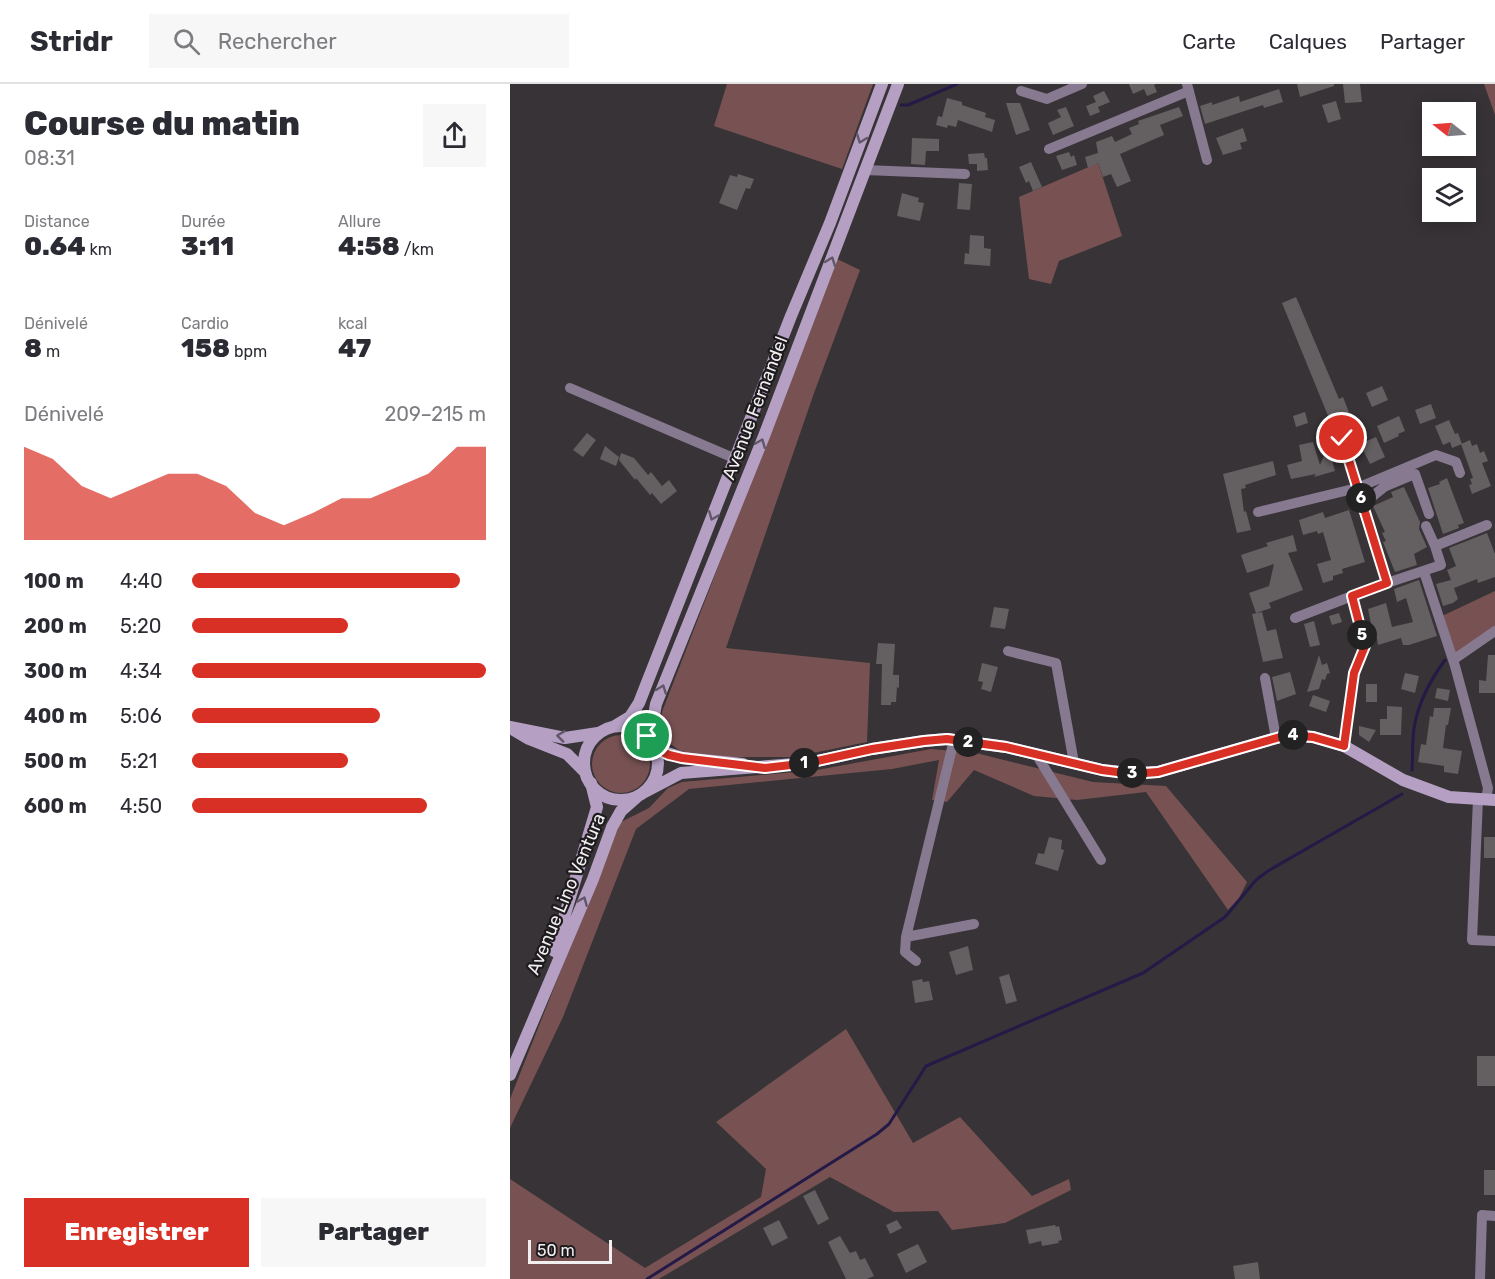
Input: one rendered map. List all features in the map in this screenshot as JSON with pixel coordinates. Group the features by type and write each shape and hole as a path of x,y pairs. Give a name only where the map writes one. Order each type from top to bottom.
{"main road":[{"name":"Avenue Fernandel","path":"615,726 630,717 639,703 791,316 830,223 882,84"},
{"name":"Avenue Fernandel","path":"655,747 652,726 656,704 764,436 898,84"},
{"path":"510,728 565,738 598,733 615,726 637,729 647,736 655,747 658,761 656,774 650,785 639,795"},
{"path":"510,728 529,740 567,754 598,791 617,799 628,799 639,795 681,773 808,763 872,749 924,741 954,740 1006,747 1102,770 1132,774 1158,772 1287,735 1313,737 1344,746 1403,780 1449,797 1486,800"},
{"path":"588,778 584,761 586,751 598,733"},
{"path":"655,747 682,758 765,768"},
{"name":"Avenue Lino Ventura","path":"535,1012 593,826 597,807 588,778"},
{"name":"Avenue Lino Ventura","path":"510,1075 593,879 612,827 621,811 639,795"}],"street":[{"path":"1021,91 1047,99 1082,84"},
{"path":"1049,149 1188,88 1208,160"},
{"path":"865,170 965,174"},
{"path":"570,388 736,459"},
{"path":"1342,438 1387,583"},
{"path":"1258,512 1358,488 1436,455 1456,462 1460,473"},
{"path":"1363,504 1384,487 1415,474 1429,514"},
{"path":"1435,546 1487,525"},
{"path":"1296,618 1441,565 1426,526"},
{"path":"1424,572 1453,660 1488,788 1472,940 1495,941"},
{"path":"1344,746 1354,673 1365,646 1352,596"},
{"path":"1453,660 1495,631"},
{"path":"1008,651 1056,663 1074,763"},
{"path":"1264,678 1276,738"},
{"path":"916,961 905,952 906,937 954,740"},
{"path":"1036,754 1101,860"},
{"path":"906,937 974,924"},
{"path":"1480,1279 1482,1215 1495,1216"}],"shaded area":[{"path":"727,84 873,84 842,169 714,126"},
{"path":"1484,84 1495,84 1495,115"},
{"path":"1098,163 1122,236 1059,261 1051,284 1029,279 1019,197"},
{"path":"837,259 860,270 814,393 726,648 870,663 867,742 793,757 726,757 682,752 666,741 661,729 662,712"},
{"path":"1495,591 1495,628 1455,655 1442,616"},
{"path":"615,735 627,735 642,743 650,758 650,770 642,785 627,793 615,793 600,785 592,770 592,758 600,743"},
{"path":"931,749 976,753 1093,782 1166,786 1247,882 1239,898 1228,910 1146,792 1077,800 1034,796 974,770 947,802 932,800 939,760 892,769 689,789 636,829 563,1017 510,1128 510,1099 621,822 649,808 668,788 682,782 817,770"},
{"path":"846,1029 913,1143 960,1117 1032,1196 1069,1179 1071,1190 1005,1223 952,1230 938,1211 894,1212 830,1177 659,1279 510,1279 510,1179 645,1268 761,1197 766,1169 716,1122"}],"building":[{"path":"1129,84 1156,84 1154,85 1157,92 1147,96 1144,89 1133,94"},
{"path":"1297,84 1334,84 1334,86 1300,97"},
{"path":"1343,84 1360,84 1362,102 1345,103"},
{"path":"1279,89 1283,102 1264,108 1263,105 1205,124 1200,106 1212,102 1212,105 1239,96 1240,102"},
{"path":"1104,91 1110,102 1098,107 1100,112 1090,116 1086,106 1096,102 1093,96"},
{"path":"947,98 986,113 985,117 995,120 992,132 958,120 956,127 948,125 947,128 936,125 938,116 942,117"},
{"path":"1336,101 1341,119 1328,123 1322,105"},
{"path":"1006,103 1020,103 1030,130 1016,135"},
{"path":"1066,107 1074,126 1053,135 1048,123 1061,117 1057,110"},
{"path":"1179,107 1183,116 1160,125 1164,135 1120,154 1131,181 1117,187 1111,174 1103,177 1098,163 1088,168 1085,157 1098,153 1096,142 1112,136 1115,142 1132,134 1129,128 1139,124 1138,121"},
{"path":"1243,128 1247,141 1240,143 1242,149 1223,155 1216,138"},
{"path":"912,138 939,139 939,151 926,151 925,165 911,164"},
{"path":"1069,152 1071,157 1074,155 1077,165 1062,170 1056,156"},
{"path":"984,153 988,170 977,171 977,164 969,164 968,154"},
{"path":"1031,162 1042,187 1033,191 1029,181 1026,183 1019,167"},
{"path":"738,174 754,179 750,189 746,188 737,210 719,203 730,175 737,177"},
{"path":"959,183 972,184 970,210 957,209"},
{"path":"902,193 919,198 918,202 924,203 920,221 897,216"},
{"path":"970,235 984,236 984,248 991,249 990,266 964,264 965,253 969,254"},
{"path":"1296,297 1339,399 1343,397 1352,420 1333,428 1282,303"},
{"path":"1382,386 1388,400 1372,407 1366,393"},
{"path":"1431,404 1436,418 1420,424 1415,410"},
{"path":"1305,412 1308,423 1296,427 1293,416"},
{"path":"1399,416 1405,431 1384,443 1377,426"},
{"path":"1449,420 1462,444 1452,448 1450,442 1443,445 1435,426"},
{"path":"587,433 596,440 583,457 573,450"},
{"path":"1376,437 1385,457 1370,464 1360,444"},
{"path":"1470,440 1472,446 1477,444 1480,453 1484,451 1488,461 1482,463 1491,486 1472,494 1469,485 1472,484 1470,479 1473,478 1461,444"},
{"path":"1313,442 1320,465 1328,446 1335,471 1314,477 1316,474 1291,479 1287,465 1302,461 1299,445"},
{"path":"605,446 619,457 616,466 600,459"},
{"path":"621,453 634,458 648,475 651,472 662,486 669,480 677,491 661,504 636,478 635,480 619,460"},
{"path":"1273,461 1276,475 1245,485 1246,488 1241,489 1244,512 1246,511 1251,530 1237,533 1223,474"},
{"path":"1447,478 1464,523 1458,525 1459,528 1443,534 1428,488 1440,484 1439,482"},
{"path":"1404,487 1420,522 1419,529 1427,547 1414,554 1417,565 1395,572 1383,542 1386,541 1382,533 1385,532 1373,506 1393,497 1391,492"},
{"path":"1349,510 1365,562 1342,569 1343,573 1323,583 1317,564 1331,560 1323,532 1318,534 1317,531 1303,535 1299,520 1323,512 1325,518"},
{"path":"1487,533 1495,554 1495,577 1478,583 1477,579 1454,588 1458,599 1443,606 1436,584 1451,580 1447,570 1456,566 1449,548"},
{"path":"1293,535 1297,551 1288,553 1303,590 1269,603 1271,608 1256,613 1249,593 1269,586 1274,564 1247,573 1241,555 1268,546 1266,543"},
{"path":"1419,580 1437,636 1409,645 1403,645 1401,638 1378,645 1377,638 1374,639 1368,609 1386,603 1392,627 1413,622 1406,598 1397,602 1394,589"},
{"path":"994,607 1009,609 1005,629 990,627"},
{"path":"1262,612 1267,631 1276,629 1283,658 1263,662 1252,614"},
{"path":"1339,613 1342,622 1332,625 1329,616"},
{"path":"1314,621 1320,645 1310,647 1304,624"},
{"path":"878,643 895,644 893,675 899,675 899,688 897,687 896,702 891,702 891,705 881,705 882,664 876,664"},
{"path":"1319,655 1322,665 1327,663 1330,673 1327,674 1325,680 1322,679 1319,689 1307,692"},
{"path":"1488,655 1495,655 1495,693 1479,693 1479,680 1486,681"},
{"path":"982,663 998,667 991,692 981,689 983,682 978,681"},
{"path":"1290,672 1296,694 1277,701 1272,677"},
{"path":"1405,673 1419,676 1415,693 1401,689"},
{"path":"1366,684 1377,684 1377,702 1366,702"},
{"path":"1437,688 1450,690 1448,701 1435,698"},
{"path":"1313,695 1330,701 1326,712 1309,706"},
{"path":"1387,706 1402,707 1401,735 1380,735 1380,719 1387,719"},
{"path":"1434,708 1451,708 1443,748 1462,751 1458,774 1444,772 1444,766 1418,762 1421,744 1426,745 1430,716 1433,717"},
{"path":"1359,726 1376,730 1369,742 1359,735"},
{"path":"1049,837 1062,840 1061,849 1064,850 1058,871 1035,864 1038,853 1044,854"},
{"path":"1484,837 1495,837 1495,858 1484,858"},
{"path":"968,946 973,970 956,975 949,952"},
{"path":"1009,974 1017,1001 1006,1004 999,977"},
{"path":"922,979 923,982 929,981 933,1000 915,1003 912,981"},
{"path":"1477,1056 1495,1056 1495,1086 1477,1086"},
{"path":"1484,1170 1495,1170 1495,1195 1484,1195"},
{"path":"815,1190 829,1219 818,1225 803,1196"},
{"path":"779,1220 788,1238 772,1246 763,1228"},
{"path":"897,1220 902,1228 890,1234 886,1225"},
{"path":"1059,1226 1062,1240 1058,1241 1059,1243 1042,1246 1041,1241 1029,1244 1026,1230"},
{"path":"840,1236 850,1253 856,1251 860,1260 865,1258 874,1276 867,1279 846,1279 828,1242"},
{"path":"918,1244 927,1262 906,1273 897,1254"},
{"path":"1258,1262 1260,1279 1235,1279 1233,1266"}],"waterway":[{"path":"901,105 908,105 957,84"},
{"path":"1412,770 1413,733 1416,719 1430,684 1445,660"},
{"path":"647,1279 877,1134 889,1124 926,1066 1143,973 1225,917 1256,880 1268,871 1402,794"}],"route":[{"path":"647,736 656,749 669,755 765,768 808,763 872,749 947,739 1006,747 1102,770 1132,774 1158,772 1287,735 1313,737 1344,746 1354,673 1365,646 1352,596 1387,583 1342,438"}]}
